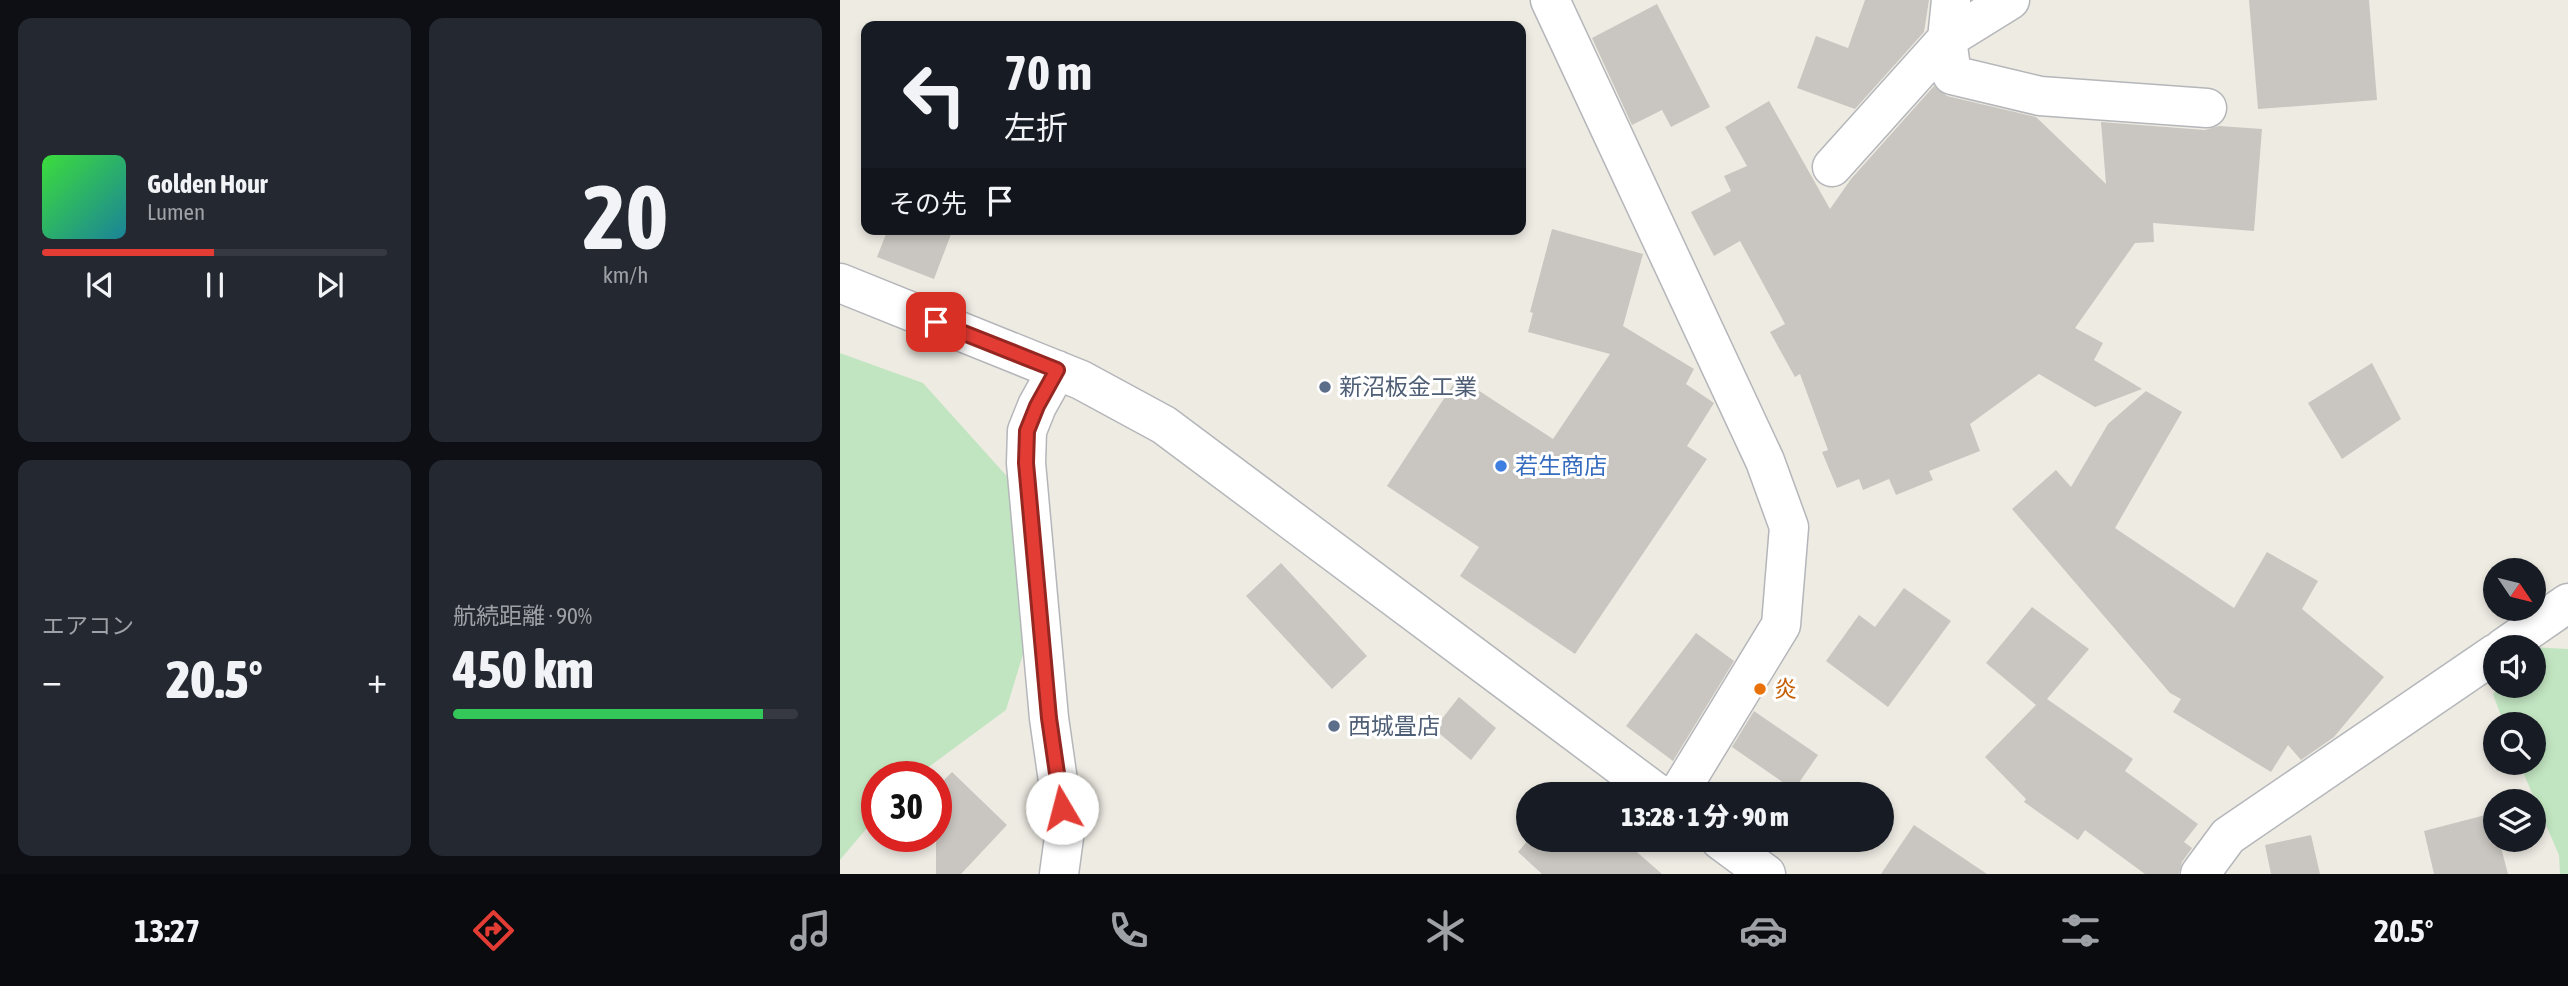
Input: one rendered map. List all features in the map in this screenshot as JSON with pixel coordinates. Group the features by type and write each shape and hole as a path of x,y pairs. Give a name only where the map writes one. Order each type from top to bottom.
{"street":[{"path":"1550,0 1765,461 1789,527 1781,625 1685,782"},
{"path":"1951,0 1947,39 1952,75 2040,96 2207,108"},
{"path":"1832,167 1947,39 2010,0"},
{"path":"840,283 1082,380 1164,425 1642,782"},
{"path":"1057,370 1027,431 1026,463 1049,718 1065,830 1059,874"},
{"path":"2522,635 2568,603"},
{"path":"2200,874 2228,836 2483,662"},
{"path":"1736,852 1766,874"}],"green space":[{"path":"840,353 923,383 1022,493 1045,582 1006,710 937,761 861,761 861,835 840,860"},
{"path":"2546,648 2568,649 2568,874 2560,874 2559,855 2546,825 2546,789 2530,789 2524,775 2546,775 2546,712 2500,712 2494,698 2546,698"}],"building":[{"path":"1865,0 1929,0 1924,32 1855,109 1797,88 1816,36 1848,48"},
{"path":"2249,0 2369,0 2377,100 2258,109"},
{"path":"1657,4 1710,107 1671,127 1662,110 1632,125 1592,38"},
{"path":"1934,86 1947,96 2036,117 2106,184 2101,122 2205,130 2219,126 2262,129 2254,231 2153,223 2154,242 2135,243 2075,328 2103,343 2094,360 2142,389 2095,407 2039,374 1970,424 1980,451 1929,471 1933,480 1896,495 1889,479 1863,490 1859,479 1837,488 1822,452 1828,450 1800,374 1795,377 1770,332 1785,324 1740,241 1714,256 1691,212 1731,191 1724,176 1747,166 1725,127 1769,101 1830,209 1851,179"},
{"path":"1552,229 1643,254 1623,326 1694,369 1686,384 1714,403 1687,446 1707,459 1575,654 1460,576 1479,547 1387,486 1458,377 1553,439 1610,354 1528,332 1533,313 1530,312"},
{"path":"886,235 951,235 934,279 877,257"},
{"path":"2372,363 2401,419 2342,459 2308,403"},
{"path":"2146,391 2182,412 2115,528 2234,608 2267,552 2318,581 2302,609 2384,677 2334,737 2301,760 2288,745 2271,772 2173,712 2181,699 2170,693 2012,509 2056,470 2071,487 2108,424"},
{"path":"1281,563 1367,656 1332,689 1246,596"},
{"path":"1904,588 1951,621 1888,707 1826,661 1859,615 1875,627"},
{"path":"2032,607 2089,649 2047,699 2133,759 2125,771 2198,824 2184,842 2192,848 2182,862 2179,874 2145,874 2085,830 2078,840 2024,802 2026,799 1985,757 2036,705 1986,663"},
{"path":"1696,633 1734,661 1673,761 1626,726"},
{"path":"1459,697 1496,728 1471,760 1434,729"},
{"path":"1754,711 1818,755 1799,782 1782,782 1732,747"},
{"path":"952,772 1007,825 961,874 936,874 936,852 952,852"},
{"path":"2483,816 2483,852 2502,852 2508,874 2434,874 2424,831"},
{"path":"1914,825 1987,874 1881,874"},
{"path":"2311,835 2320,874 2271,874 2265,845"},
{"path":"1518,852 1637,852 1662,874 1542,874"}],"place":[{"name":"新沼板金工業","path":"1325,387"},
{"name":"若生商店","path":"1501,466"},
{"name":"炎","path":"1760,689"},
{"name":"西城畳店","path":"1334,726"}],"route":[{"path":"936,322 1057,370 1027,431 1026,463 1049,718 1062,808"}]}
